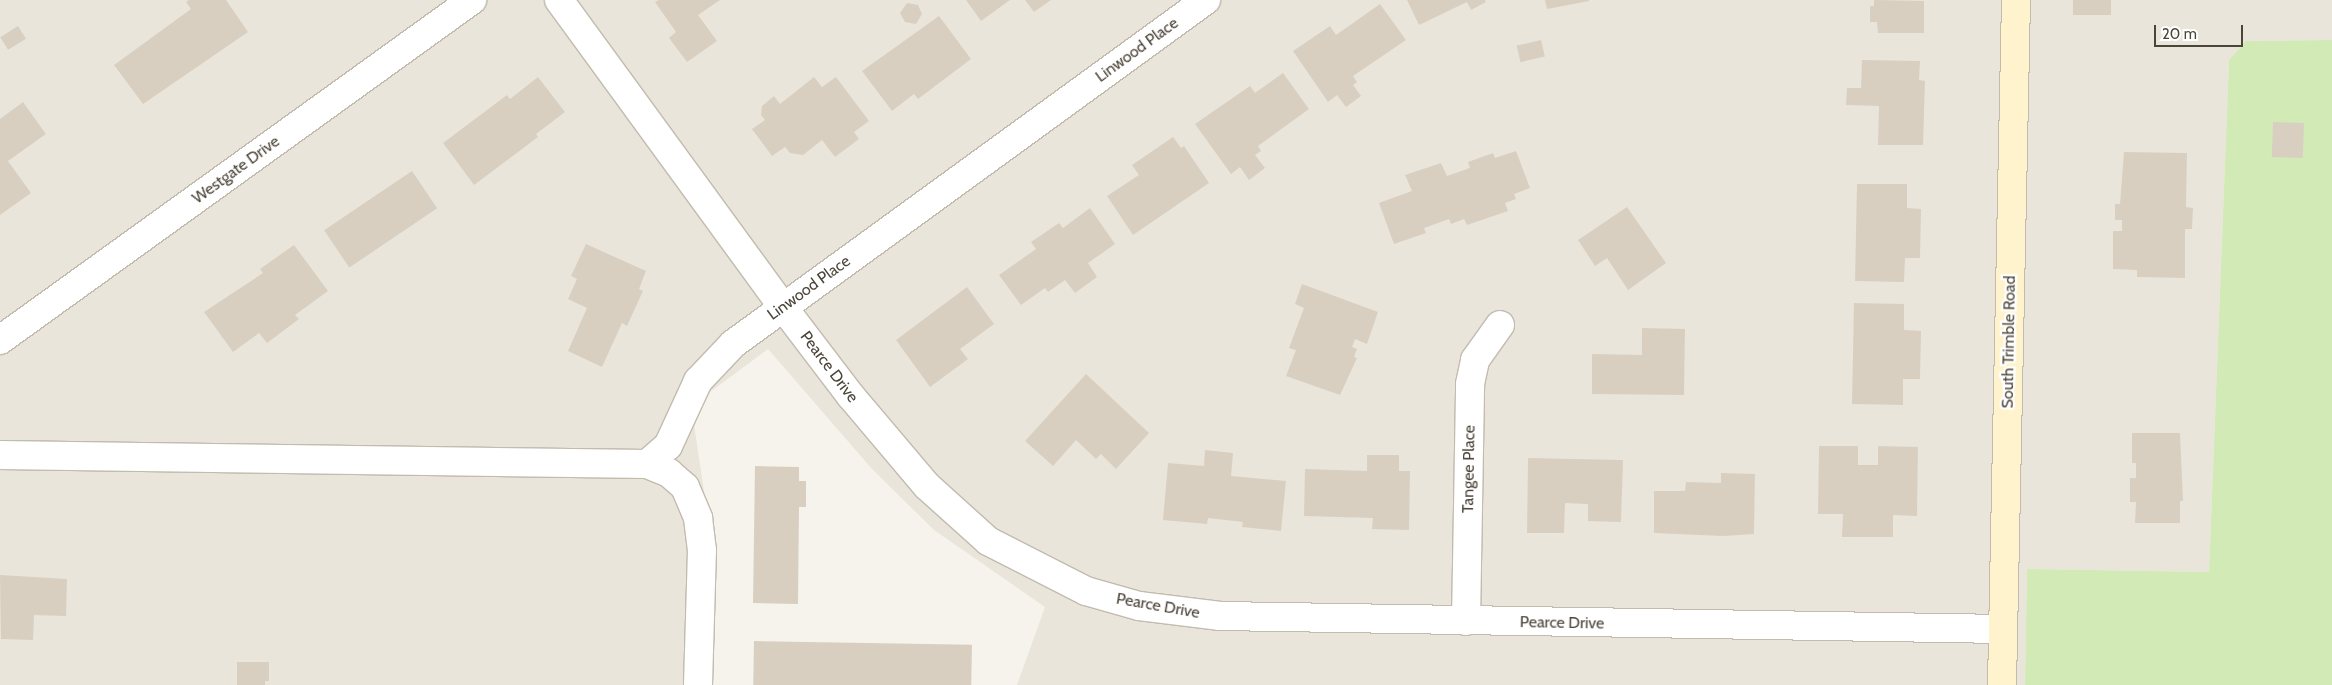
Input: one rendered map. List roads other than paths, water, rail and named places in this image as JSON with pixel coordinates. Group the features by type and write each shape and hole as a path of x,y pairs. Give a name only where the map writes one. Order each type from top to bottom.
{"main road":[{"name":"South Trimble Road","path":"2002,685 2016,0"}],"street":[{"name":"Westgate Drive","path":"0,340 472,0"},
{"name":"Pearce Drive","path":"559,0 783,307 850,395 927,486 988,541 1086,591 1139,606 1183,613 1466,621 2003,629"},
{"name":"Linwood Place","path":"648,464 668,446 698,382 715,360 783,307 1206,0"},
{"name":"Tangee Place","path":"1466,621 1470,384 1476,360 1500,325"},
{"path":"0,455 648,464 669,473 685,487 698,518 702,550 698,685"}]}
